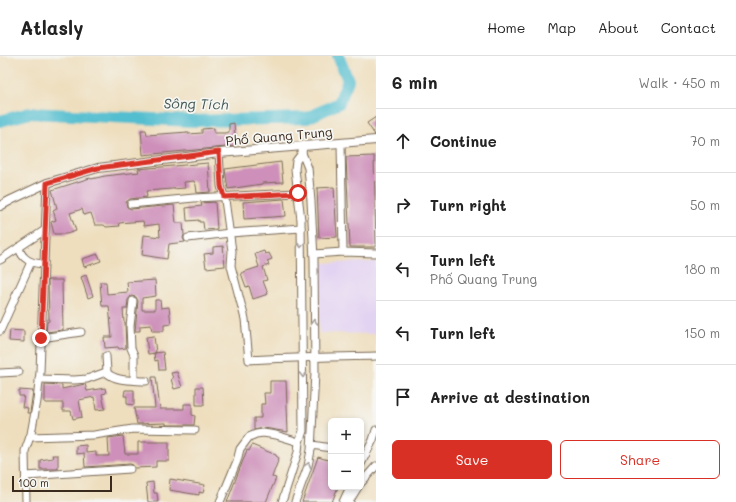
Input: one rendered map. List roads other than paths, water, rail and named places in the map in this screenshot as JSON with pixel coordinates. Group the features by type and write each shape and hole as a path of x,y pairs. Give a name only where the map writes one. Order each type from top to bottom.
{"street":[{"name":"Phố Quang Trung","path":"0,206 47,183 98,168 219,152 302,149 341,143 376,140"},
{"path":"341,143 343,252"},
{"path":"282,502 298,452 302,431 301,228 295,169 296,161 302,149"},
{"path":"295,502 308,466 314,423 314,254 308,168 302,149"},
{"path":"219,152 221,186 230,232 232,251 231,266 246,319 250,360 302,357 376,356"},
{"path":"26,502 25,451 30,437 40,379 47,183"},
{"path":"131,204 194,198 298,193"},
{"path":"188,238 230,232 301,228"},
{"path":"0,260 45,230"},
{"path":"19,247 20,252 31,262 39,264 44,263"},
{"path":"314,254 343,252 376,253"},
{"path":"0,331 31,262"},
{"path":"133,301 130,341 134,356 134,380"},
{"path":"41,338 81,332"},
{"path":"106,356 107,372 113,377 146,381"},
{"path":"0,373 19,372"},
{"path":"40,379 87,379 94,375 107,372"},
{"path":"30,437 94,435 133,429 195,430"},
{"path":"364,453 373,440 376,430"},
{"path":"220,502 237,461 240,449 249,437 256,434 276,435 299,442"},
{"path":"312,445 328,448"},
{"path":"364,480 376,466"},
{"path":"26,476 130,469"},
{"path":"343,502 349,490"},
{"path":"349,502 356,490"}],"waterway":[{"name":"Sông Tích","path":"0,121 30,113 193,121 307,118 339,103 348,80 338,56"}]}
